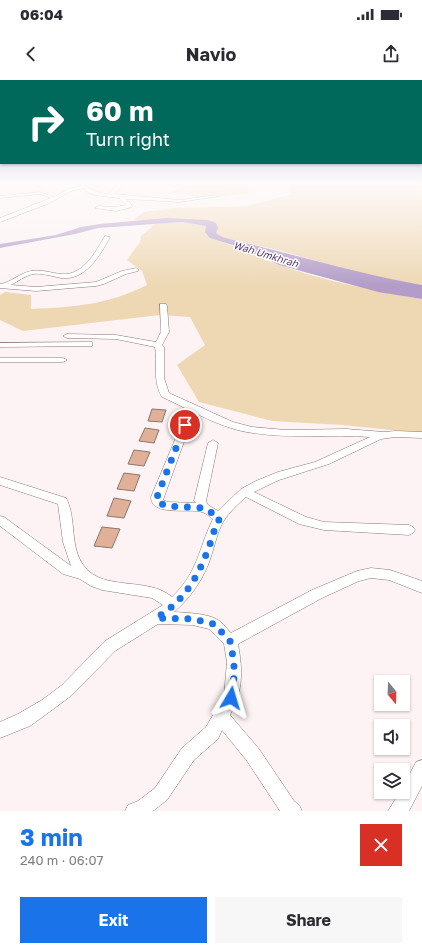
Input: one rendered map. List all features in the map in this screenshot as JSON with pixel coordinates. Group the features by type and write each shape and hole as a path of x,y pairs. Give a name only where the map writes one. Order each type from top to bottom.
{"street":[{"path":"2,286 35,272 61,276 72,275 84,268 100,250 107,237"},
{"path":"2,286 36,289 102,284 124,272 136,270"},
{"path":"163,306 165,332 158,345 160,347 159,371 162,391 165,395 230,424 252,430 286,433 346,432 422,435"},
{"path":"67,336 116,337 158,345"},
{"path":"0,346 89,344"},
{"path":"0,360 63,360"},
{"path":"185,425 157,497 157,502 167,506 204,508"},
{"path":"0,730 24,720 47,705 67,690 110,646 156,618 172,606 191,586 201,567 220,518 245,492 257,484 324,462 361,443 388,434"},
{"path":"213,443 200,501 204,508 220,518"},
{"path":"0,481 62,501 64,505 67,537 80,569 84,575"},
{"path":"245,492 303,521 324,526 410,530"},
{"path":"0,520 67,570 84,575 100,583 150,591 161,595 172,606"},
{"path":"230,641 317,594 357,576 371,573 390,575 422,587"},
{"path":"141,810 161,794 188,754 212,733 231,698 234,677 234,662 230,641 214,624 193,619 156,618"},
{"path":"222,716 253,755 288,807 293,811"},
{"path":"397,811 404,803 422,768"}],"shaded area":[{"path":"136,218 422,218 422,285 360,274 282,251 222,237 215,233 216,223 133,220"},
{"path":"182,222 206,226 210,238 296,271 386,293 422,299 422,433 342,425 272,421 199,402 177,365 205,345 190,317 160,315 23,331 0,320 0,295 5,292 31,295 31,309 90,304 118,297 147,285 142,271 127,260 140,242 141,236 155,224"}],"water":[{"name":"Wah Umkhrah","path":"166,218 208,220 216,223 218,228 216,233 222,237 347,269 422,285 422,299 378,292 279,265 239,247 210,238 205,232 206,226 182,222 98,228 75,234 0,248 0,244 56,235 81,227"}],"building":[{"path":"152,409 166,410 162,422 148,421"},
{"path":"145,428 159,430 154,443 139,441"},
{"path":"134,450 150,452 144,466 128,464"},
{"path":"124,473 140,475 134,491 117,489"},
{"path":"114,498 131,501 124,518 107,516"},
{"path":"102,527 120,529 112,548 94,546"}],"route":[{"path":"185,425 157,497 157,502 161,505 167,506 204,508 220,518 215,527 201,567 191,586 172,606 156,618 193,619 214,624 230,641 234,662 234,677 231,698"}]}
